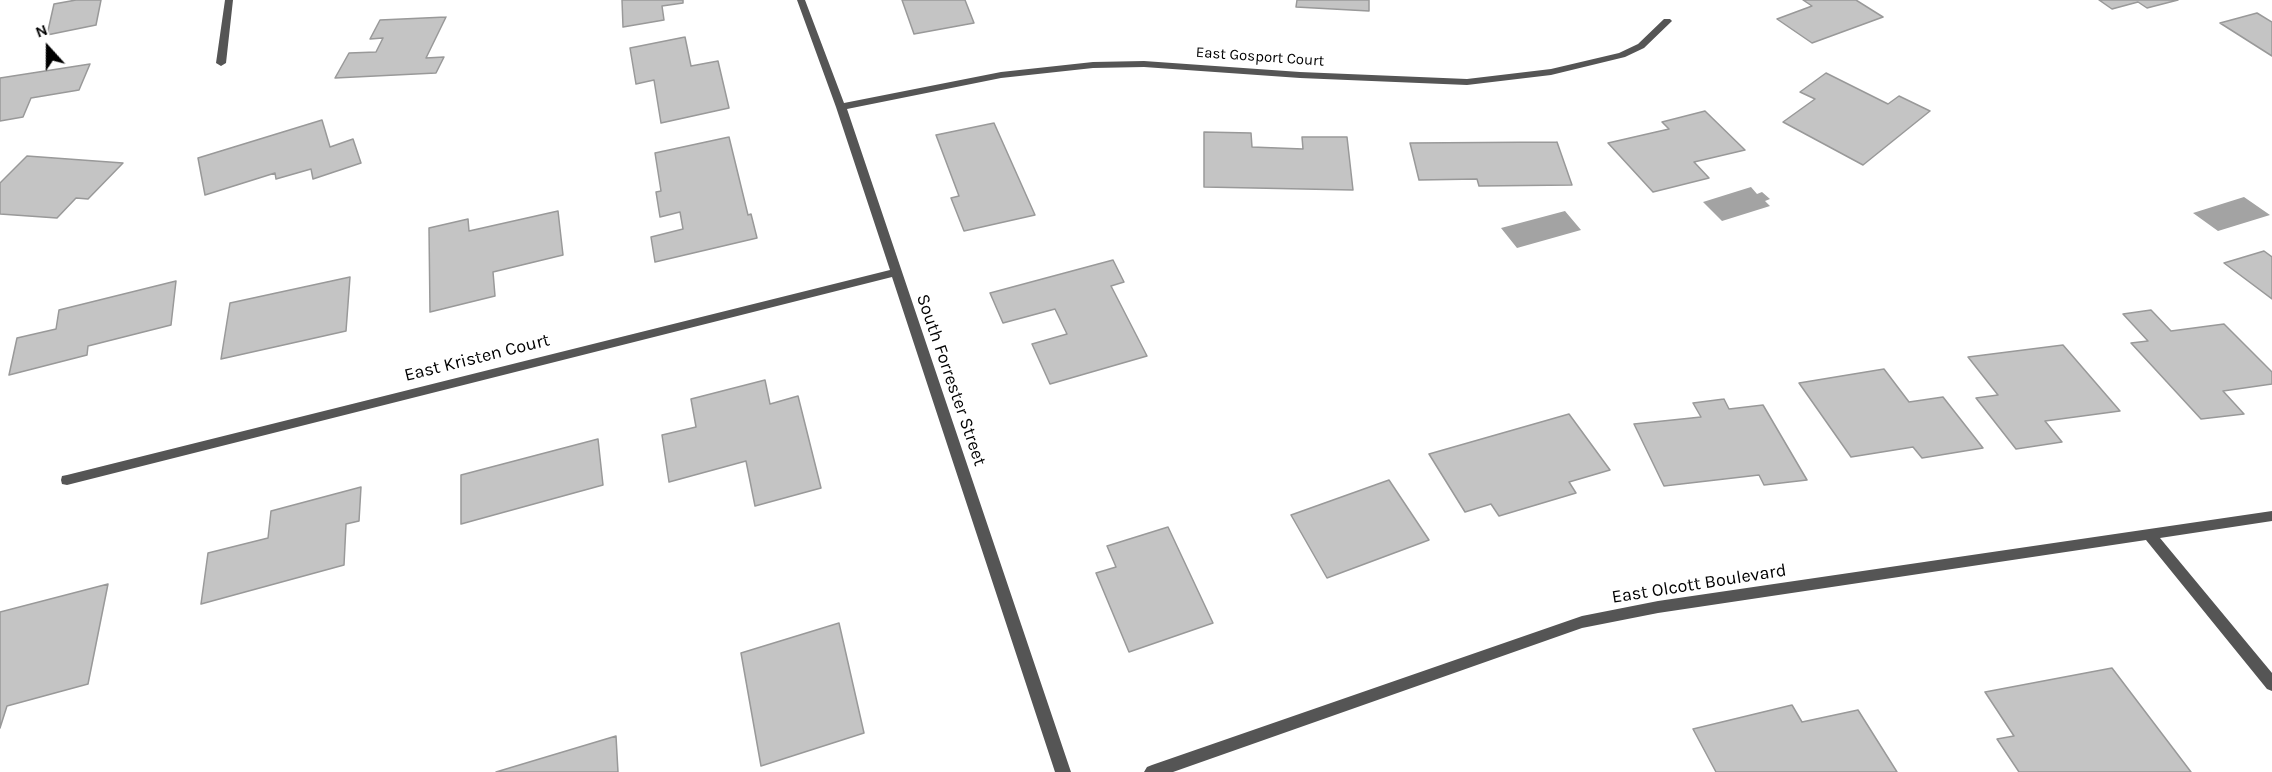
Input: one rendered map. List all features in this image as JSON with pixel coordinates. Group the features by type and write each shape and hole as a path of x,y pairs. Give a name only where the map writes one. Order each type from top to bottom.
{"street":[{"path":"221,63 229,0"},
{"name":"South Forrester Street","path":"801,0 841,107 1063,772"},
{"name":"East Gosport Court","path":"841,107 1001,75 1093,65 1144,64 1300,75 1467,82 1551,72 1622,55 1641,46 1667,21"},
{"name":"East Kristen Court","path":"67,480 896,272"},
{"name":"East Olcott Boulevard","path":"1152,772 1582,622 1658,607 2272,516"},
{"path":"2149,534 2272,684"}],"shaded area":[{"path":"1751,187 1757,194 1762,192 1770,199 1765,201 1770,206 1722,221 1703,202"},
{"path":"2244,197 2270,215 2218,231 2193,213"},
{"path":"1565,211 1581,230 1517,248 1501,228"}],"building":[{"path":"76,0 101,0 96,25 47,35 54,4"},
{"path":"622,0 683,0 683,3 662,6 664,20 623,27"},
{"path":"902,0 965,0 974,23 914,34"},
{"path":"1297,0 1369,0 1369,11 1296,7"},
{"path":"1803,0 1856,0 1883,17 1812,43 1777,19 1812,6"},
{"path":"2099,0 2178,0 2147,8 2138,2 2112,9"},
{"path":"2257,13 2272,22 2272,56 2220,23"},
{"path":"446,17 426,58 444,57 436,73 335,78 349,53 376,52 383,38 370,39 380,20"},
{"path":"685,37 691,66 718,61 729,108 661,123 654,80 636,84 630,48"},
{"path":"90,64 79,90 31,98 23,117 0,121 0,78"},
{"path":"1826,73 1888,104 1899,96 1930,111 1863,165 1783,122 1815,99 1800,92"},
{"path":"1705,111 1745,150 1694,162 1709,178 1653,192 1608,143 1669,129 1662,122"},
{"path":"322,120 330,147 353,139 361,163 313,179 311,169 276,179 275,173 205,195 198,158"},
{"path":"994,123 1035,215 964,231 951,198 959,196 936,135"},
{"path":"1204,132 1251,133 1252,147 1303,149 1302,137 1347,137 1353,190 1204,187"},
{"path":"729,137 748,215 751,214 757,238 655,262 651,237 683,229 680,212 660,217 656,192 661,191 655,153"},
{"path":"1557,142 1572,185 1479,186 1477,179 1419,180 1410,143"},
{"path":"27,156 123,163 88,199 76,198 57,218 0,214 0,183"},
{"path":"558,211 563,255 493,272 495,296 430,312 429,228 468,219 469,231"},
{"path":"2264,251 2272,257 2272,299 2224,263"},
{"path":"1113,260 1124,282 1111,286 1147,356 1050,384 1032,344 1067,334 1055,309 1003,323 990,293"},
{"path":"350,277 346,331 221,359 230,303"},
{"path":"176,281 171,325 88,346 87,355 9,375 17,338 56,329 59,310"},
{"path":"2151,310 2171,331 2224,324 2272,372 2272,384 2223,391 2244,414 2201,419 2131,343 2148,341 2123,314"},
{"path":"2063,345 2120,411 2045,421 2062,442 2016,449 1976,398 1998,395 1968,357"},
{"path":"1884,369 1909,402 1943,397 1983,448 1922,458 1913,447 1851,457 1799,383"},
{"path":"765,380 770,404 798,396 821,488 755,506 746,461 669,482 662,435 696,427 691,399"},
{"path":"1724,399 1729,409 1763,405 1807,480 1764,485 1759,475 1664,486 1634,424 1701,417 1693,403"},
{"path":"1569,414 1610,470 1569,482 1576,493 1499,516 1491,504 1465,512 1429,454"},
{"path":"598,439 603,485 461,524 461,475"},
{"path":"1389,480 1429,540 1327,578 1291,515"},
{"path":"361,487 359,521 346,524 344,565 201,604 208,553 268,538 271,511"},
{"path":"1168,527 1213,623 1129,652 1096,573 1116,567 1107,546"},
{"path":"108,584 88,684 7,706 0,728 0,612"},
{"path":"839,623 864,733 761,766 741,653"},
{"path":"2112,668 2191,772 2019,772 1997,739 2014,736 1985,692"},
{"path":"1792,705 1802,722 1858,710 1897,772 1716,772 1693,729"},
{"path":"616,736 618,772 496,772"}]}
